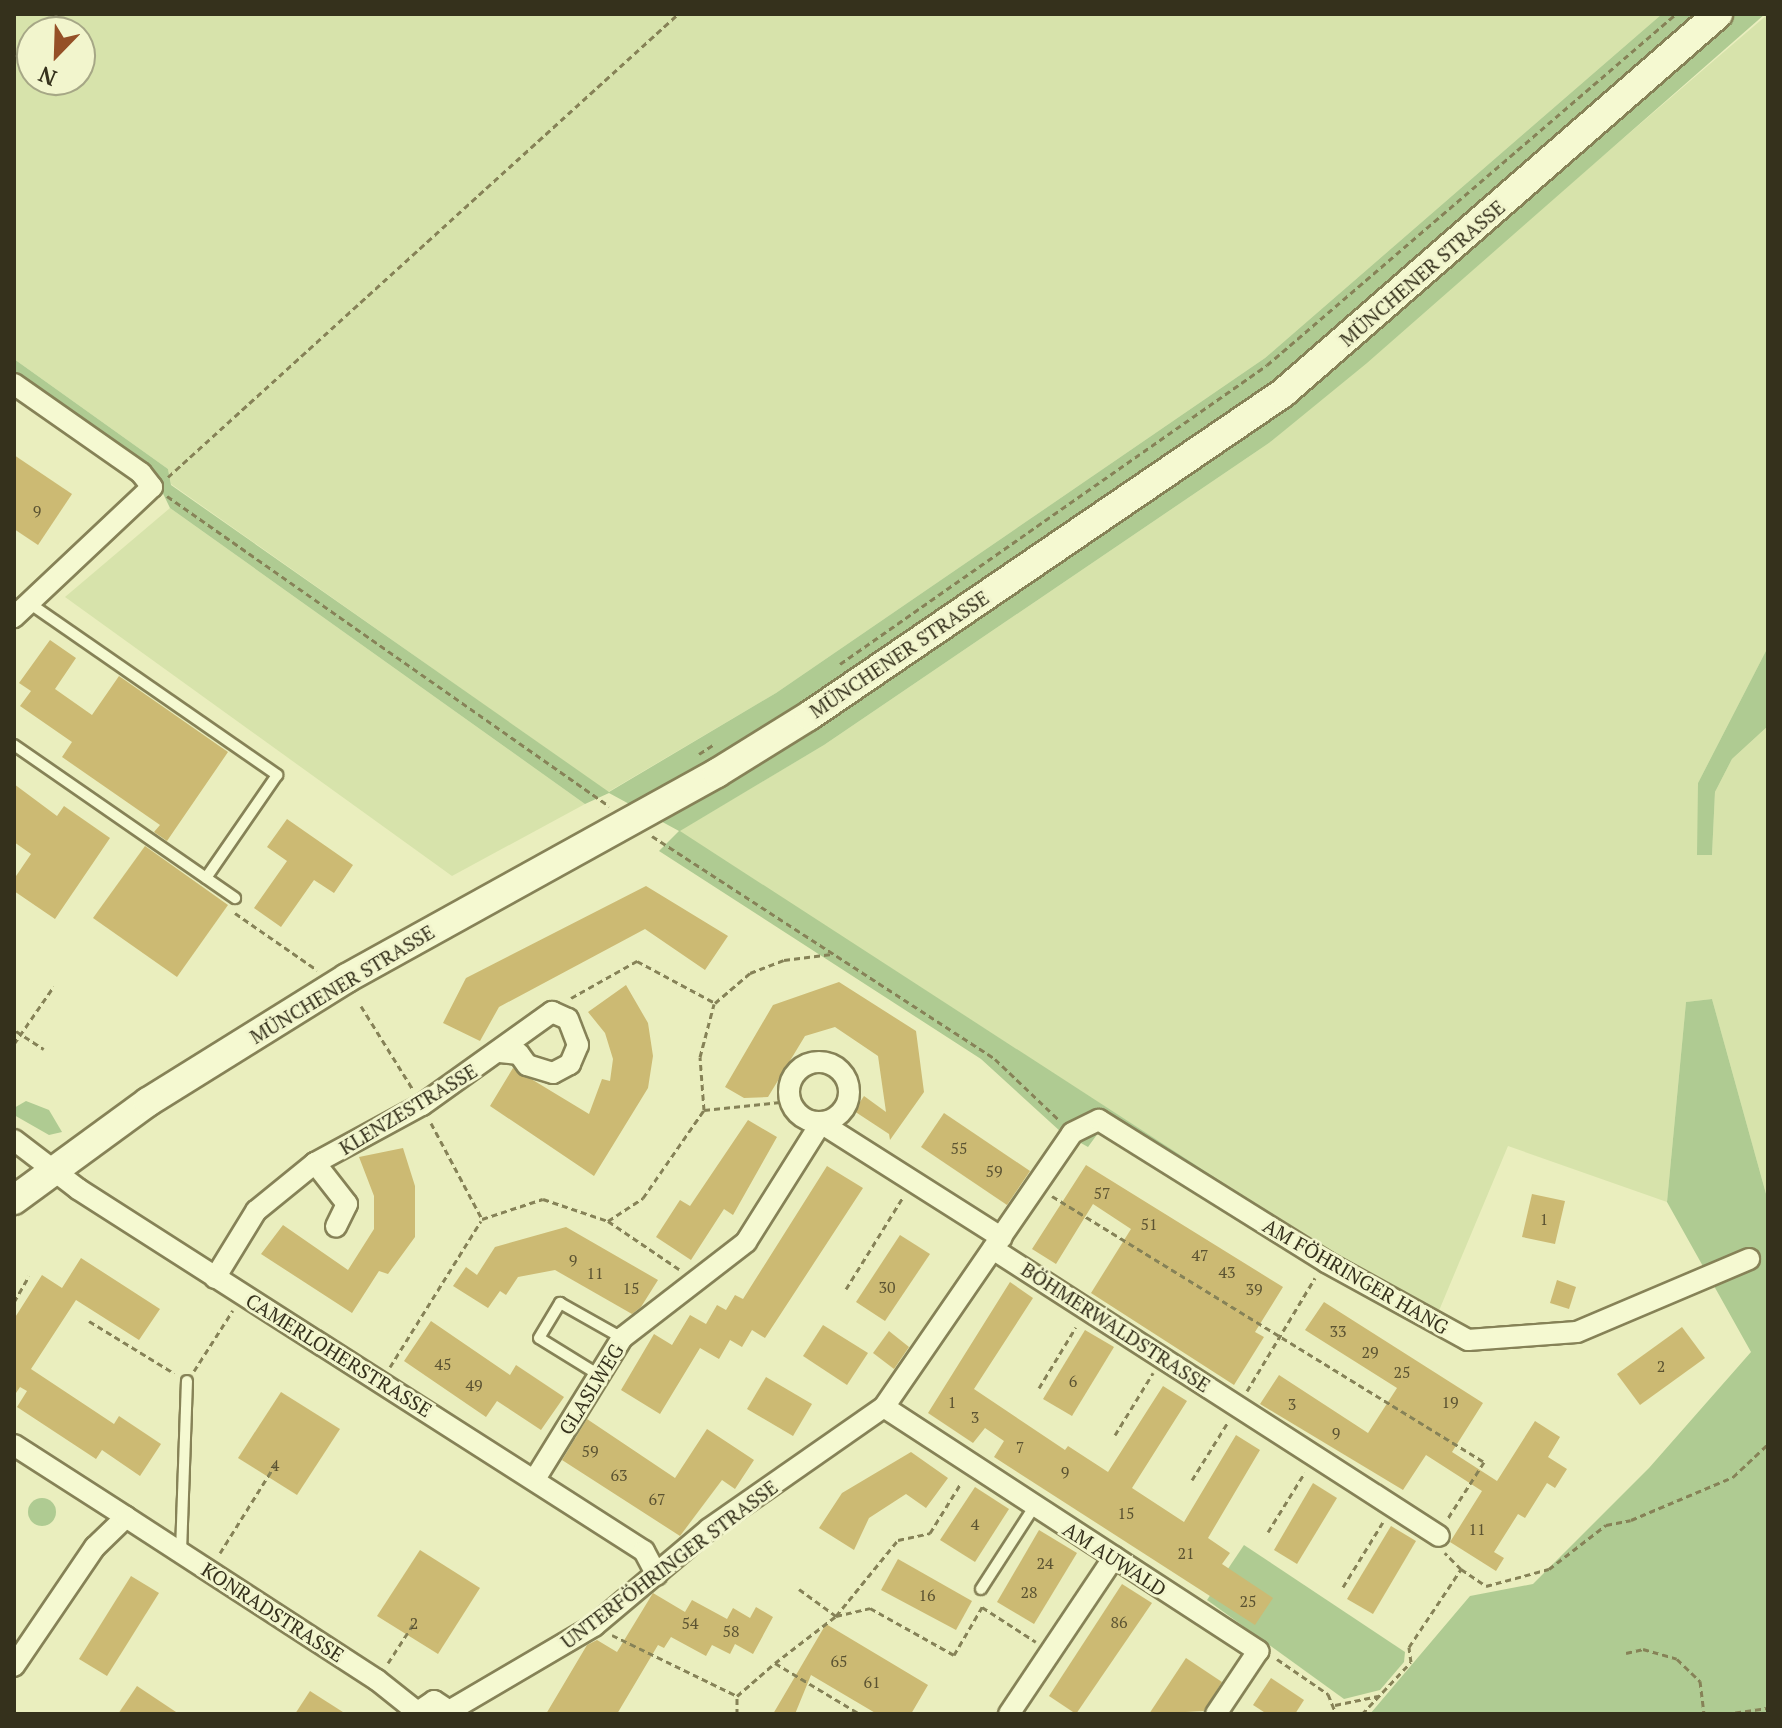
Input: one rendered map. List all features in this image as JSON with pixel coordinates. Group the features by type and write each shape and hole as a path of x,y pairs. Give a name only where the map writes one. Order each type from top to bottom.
{"main road":[{"name":"MÜNCHENER STRASSE","path":"14,1200 148,1102 347,978 717,773 809,716 1283,393 1718,14"}],"street":[{"path":"14,384 141,473 152,487 21,610"},
{"name":"KLENZESTRASSE","path":"215,1278 256,1211 315,1163 422,1105 500,1052 519,1031 552,1012 568,1019 578,1045 570,1064 553,1073 527,1065 519,1054 500,1052"},
{"name":"GLASLWEG","path":"535,1479 622,1338 700,1282 746,1242 821,1123 840,1115 850,1098 847,1078 833,1064 813,1062 796,1072 790,1101"},
{"path":"790,1101 802,1117 821,1123 998,1244"},
{"name":"AM FÖHRINGER HANG","path":"1072,1133 1099,1120 1326,1262 1468,1340 1577,1332 1749,1259"},
{"name":"UNTERFÖHRINGER STRASSE","path":"453,1712 594,1626 709,1529 884,1407 1072,1133"},
{"name":"CAMERLOHERSTRASSE","path":"14,1140 215,1278 382,1381 644,1551 657,1575"},
{"name":"KLENZESTRASSE","path":"315,1163 347,1204 336,1227"},
{"name":"BÖHMERWALDSTRASSE","path":"998,1244 1087,1309 1439,1536"},
{"name":"AM AUWALD","path":"884,1407 1258,1651"},
{"name":"KONRADSTRASSE","path":"14,1445 377,1680 415,1712"},
{"path":"14,1666 95,1547 126,1517"},
{"path":"1009,1714 1053,1653 1114,1557"},
{"path":"1216,1714 1258,1651"},
{"path":"415,1712 434,1701 453,1712"}],"lane":[{"path":"21,610 277,775 206,878"},
{"path":"14,745 235,898"},
{"path":"600,1375 539,1338 560,1303 622,1338"},
{"path":"181,1552 187,1381"},
{"path":"981,1589 1034,1507"}],"path":[{"path":"623,799 610,807 152,487 175,472 678,14"},
{"path":"839,665 1267,365 1676,14"},
{"path":"691,758 719,742"},
{"path":"660,841 995,1059 1072,1133"},
{"path":"235,898 235,913 317,970"},
{"path":"608,1221 643,1198 704,1110 700,1057 715,1003 750,973 784,960 832,954"},
{"path":"552,1012 637,961 715,1003"},
{"path":"14,1044 54,986"},
{"path":"361,1006 422,1105 482,1219"},
{"path":"16,1031 44,1049"},
{"path":"704,1110 790,1101"},
{"path":"846,1289 912,1183"},
{"path":"1036,1186 1282,1333 1484,1462 1462,1490 1439,1536 1439,1549 1486,1586 1549,1569 1606,1525 1631,1520 1733,1477 1768,1444"},
{"path":"382,1381 482,1219 543,1199 608,1221 700,1282"},
{"path":"1192,1480 1326,1262"},
{"path":"14,1302 29,1276"},
{"path":"89,1321 187,1381 243,1295"},
{"path":"1039,1388 1087,1309"},
{"path":"1115,1435 1163,1358"},
{"path":"1268,1532 1316,1455"},
{"path":"209,1569 275,1465"},
{"path":"737,1714 737,1696 836,1616 898,1540 930,1533 972,1466"},
{"path":"1343,1587 1393,1505"},
{"path":"1362,1714 1411,1662 1409,1647 1461,1569"},
{"path":"799,1589 836,1616 870,1608 954,1655 982,1607 1053,1653"},
{"path":"377,1680 414,1623"},
{"path":"594,1626 737,1696"},
{"path":"1626,1653 1643,1649 1677,1659 1700,1681 1704,1714"},
{"path":"1258,1651 1303,1677 1335,1705 1336,1714"},
{"path":"775,1663 860,1714"},
{"path":"1335,1705 1380,1696"},
{"path":"1725,1714 1768,1708"}],"green space":[{"path":"14,14 1662,14 1265,358 776,693 608,792 171,484 168,469 14,359"},
{"path":"1662,14 1765,14 1367,363 1269,443 824,745 680,831 1330,1252 1438,1313 1429,1331 1101,1129 1088,1147 1061,1132 981,1059 659,851 679,831 609,793 585,804 170,508 155,477 14,377 14,359 168,469 171,485 609,792 776,693 1265,358"},
{"path":"1768,14 1768,647 1698,783 1712,855 1715,792 1732,759 1768,726 1768,1201 1712,999 1686,1002 1667,1202 1508,1146 1438,1313 1330,1252 679,831 824,745 1269,443"},
{"path":"170,508 585,804 452,876 65,597"},
{"path":"1768,647 1768,726 1732,759 1715,792 1712,855 1697,855 1698,783"},
{"path":"1712,999 1768,1201 1768,1714 1370,1714 1470,1596 1533,1584 1649,1468 1751,1352 1667,1202 1686,1002"},
{"path":"26,1101 49,1110 62,1132 49,1135 14,1115 14,1108"},
{"path":"42,1498 52,1502 56,1512 52,1522 42,1526 32,1522 28,1512 32,1502"},
{"path":"1244,1545 1405,1652 1404,1662 1380,1690 1344,1699 1207,1600"}],"building":[{"path":"14,455 72,494 38,545 14,529"},
{"path":"50,640 76,658 55,689 92,715 119,676 228,752 167,841 154,832 160,825 62,757 72,742 20,706 31,691 19,683"},
{"path":"14,784 57,816 64,806 110,838 55,919 14,891 14,879 31,854 14,842"},
{"path":"287,819 353,865 334,893 314,880 281,927 254,908 287,861 267,847"},
{"path":"145,846 228,905 177,977 93,918"},
{"path":"646,886 728,936 705,970 645,929 499,1007 480,1041 443,1023 466,978"},
{"path":"839,982 916,1031 924,1092 890,1140 889,1134 854,1111 864,1096 886,1112 878,1056 835,1027 805,1036 768,1097 744,1098 725,1087 773,1005"},
{"path":"626,985 648,1023 653,1056 648,1088 594,1176 490,1106 513,1068 589,1114 602,1079 610,1081 613,1059 605,1033 588,1012"},
{"path":"944,1113 1030,1171 1007,1205 921,1147"},
{"path":"748,1120 777,1137 733,1215 724,1209 691,1260 656,1237 680,1200 690,1206"},
{"path":"403,1148 415,1186 415,1237 388,1274 379,1271 352,1313 261,1254 283,1225 348,1270 374,1229 374,1196 359,1157"},
{"path":"1086,1165 1283,1287 1255,1332 1264,1337 1234,1385 1091,1293 1131,1229 1093,1204 1056,1264 1032,1249"},
{"path":"827,1166 863,1188 765,1338 752,1330 742,1347 730,1340 719,1359 700,1348 660,1414 621,1390 654,1334 672,1345 690,1315 706,1324 717,1305 726,1310 735,1295 743,1299"},
{"path":"1532,1194 1565,1201 1555,1244 1522,1237"},
{"path":"566,1227 658,1280 641,1307 632,1314 555,1270 518,1277 506,1295 500,1291 488,1308 453,1286 466,1267 477,1275 495,1247"},
{"path":"900,1235 930,1254 885,1321 856,1302"},
{"path":"81,1258 160,1309 139,1340 76,1300 31,1369 114,1424 119,1416 161,1444 140,1476 102,1450 96,1459 17,1407 27,1391 20,1387 14,1396 14,1319 42,1275 62,1288"},
{"path":"1557,1280 1576,1287 1569,1309 1550,1303"},
{"path":"1010,1282 1033,1298 974,1389 1065,1450 1068,1446 1108,1472 1163,1386 1187,1401 1132,1488 1184,1522 1236,1435 1260,1450 1208,1538 1230,1553 1222,1564 1273,1598 1255,1625 994,1457 1004,1441 985,1428 973,1443 928,1413"},
{"path":"1324,1302 1483,1403 1452,1452 1497,1481 1535,1421 1560,1437 1548,1457 1567,1469 1555,1488 1547,1483 1525,1518 1518,1514 1494,1552 1504,1558 1496,1571 1450,1542 1482,1491 1426,1455 1403,1490 1260,1404 1279,1375 1368,1433 1397,1388 1305,1330"},
{"path":"431,1321 510,1375 516,1365 564,1397 541,1430 497,1401 486,1417 404,1361"},
{"path":"823,1325 868,1353 847,1385 803,1356"},
{"path":"1682,1327 1705,1358 1640,1405 1617,1374"},
{"path":"1085,1330 1114,1347 1072,1416 1043,1399"},
{"path":"889,1331 909,1347 894,1369 873,1353"},
{"path":"766,1377 812,1404 793,1436 747,1409"},
{"path":"281,1392 340,1429 297,1495 238,1458"},
{"path":"587,1419 675,1478 707,1429 754,1460 735,1489 722,1480 680,1536 562,1460"},
{"path":"911,1452 948,1478 926,1508 906,1494 869,1518 854,1550 819,1528 842,1493"},
{"path":"1313,1483 1337,1498 1297,1564 1274,1550"},
{"path":"975,1487 1009,1509 975,1562 940,1540"},
{"path":"1391,1526 1416,1541 1373,1614 1347,1599"},
{"path":"1039,1530 1077,1553 1034,1624 997,1602"},
{"path":"420,1550 480,1588 438,1654 377,1616"},
{"path":"898,1559 972,1601 956,1630 881,1590"},
{"path":"131,1576 159,1593 107,1676 79,1659"},
{"path":"1122,1584 1152,1603 1076,1714 1049,1696"},
{"path":"653,1593 685,1612 692,1600 727,1619 733,1608 750,1618 756,1607 773,1617 753,1654 735,1644 730,1654 712,1645 706,1656 671,1637 664,1648 658,1645 617,1714 546,1714 587,1645 597,1640 617,1652"},
{"path":"826,1624 928,1685 911,1714 877,1714 811,1675 795,1714 773,1714"},
{"path":"1186,1658 1222,1682 1204,1711 1149,1714"},
{"path":"1271,1678 1304,1700 1295,1714 1267,1714 1253,1705"},
{"path":"137,1686 179,1714 118,1714"},
{"path":"310,1691 346,1714 295,1714"}]}
